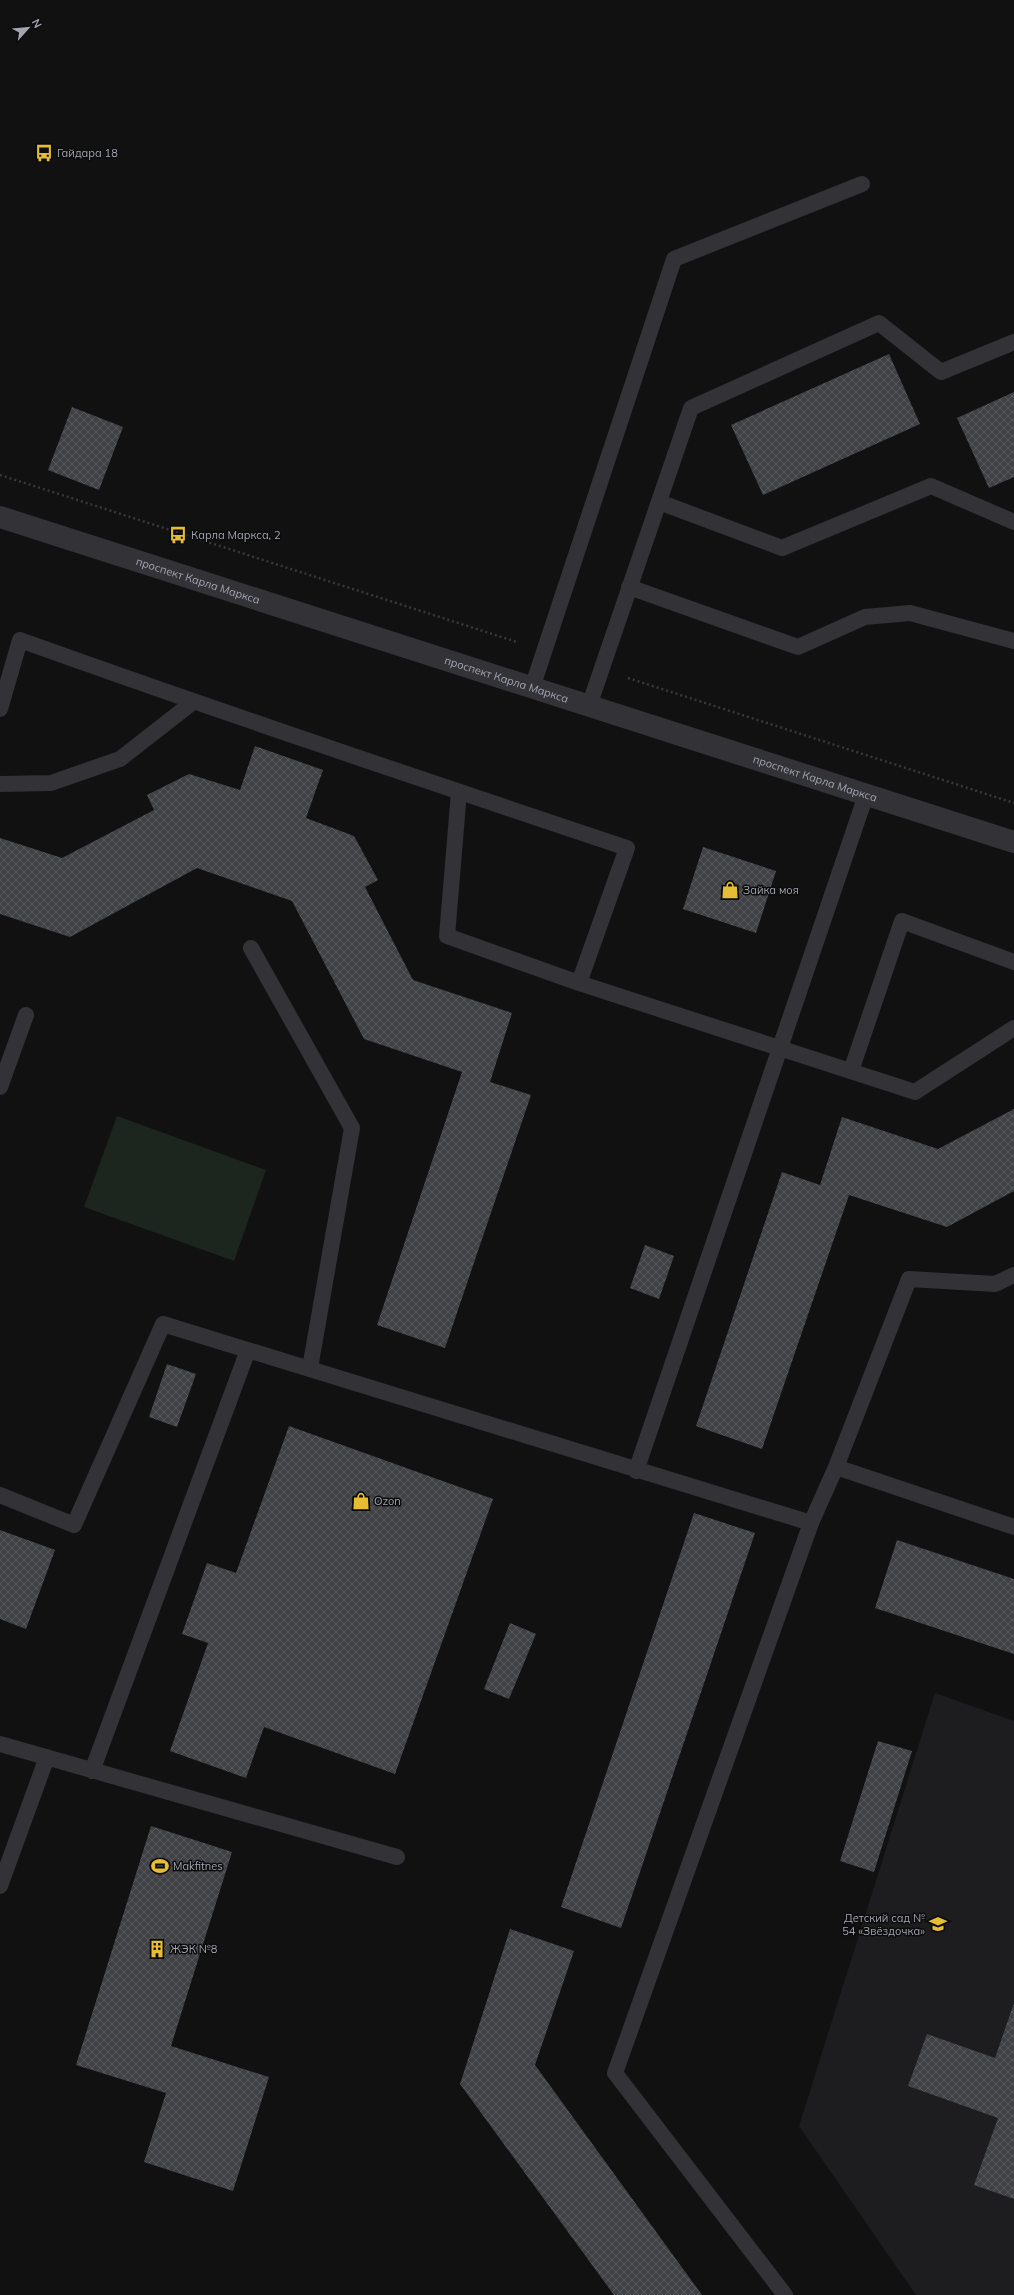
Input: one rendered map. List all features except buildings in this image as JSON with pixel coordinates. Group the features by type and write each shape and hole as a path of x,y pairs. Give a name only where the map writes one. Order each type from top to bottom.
{"street":[{"name":"проспект Карла Маркса","path":"0,517 1014,842"}],"lane":[{"path":"532,688 674,259 862,184"},
{"path":"589,706 691,408 879,323 941,372 1014,342"},
{"path":"659,502 782,548 931,486 1014,522"},
{"path":"629,587 798,647 865,617 910,613 1014,641"},
{"path":"0,709 20,640 193,702 626,848 579,983"},
{"path":"0,784 51,783 120,759 193,702"},
{"path":"459,792 447,936 579,983 915,1092 1014,1028"},
{"path":"636,1470 866,795"},
{"path":"851,1071 902,921 1014,962"},
{"path":"251,948 352,1128 310,1368"},
{"path":"0,1087 26,1015"},
{"path":"785,2295 615,2073 811,1523 836,1467 910,1279 995,1284 1014,1275"},
{"path":"0,1494 74,1524 163,1324 811,1523"},
{"path":"92,1771 248,1350"},
{"path":"836,1467 1014,1528"},
{"path":"0,1744 397,1858"},
{"path":"0,1886 4,1863 47,1757"}],"path":[{"path":"0,475 544,651"},
{"path":"601,669 1014,803"}],"shaded area":[{"path":"117,1116 266,1170 234,1261 84,1207"},
{"name":"Детский сад № 54 «Звёздочка»","path":"935,1693 1014,1721 1014,2295 916,2295 799,2126"}],"place":[{"name":"Гайдара 18","path":"44,153"},
{"name":"Карла Маркса, 2","path":"178,535"},
{"name":"Зайка моя","path":"730,890"},
{"name":"Ozon","path":"361,1501"},
{"name":"Makfitnes","path":"160,1866"},
{"name":"Детский сад № 54 «Звёздочка»","path":"938,1924"},
{"name":"ЖЭК №8","path":"157,1949"}]}
